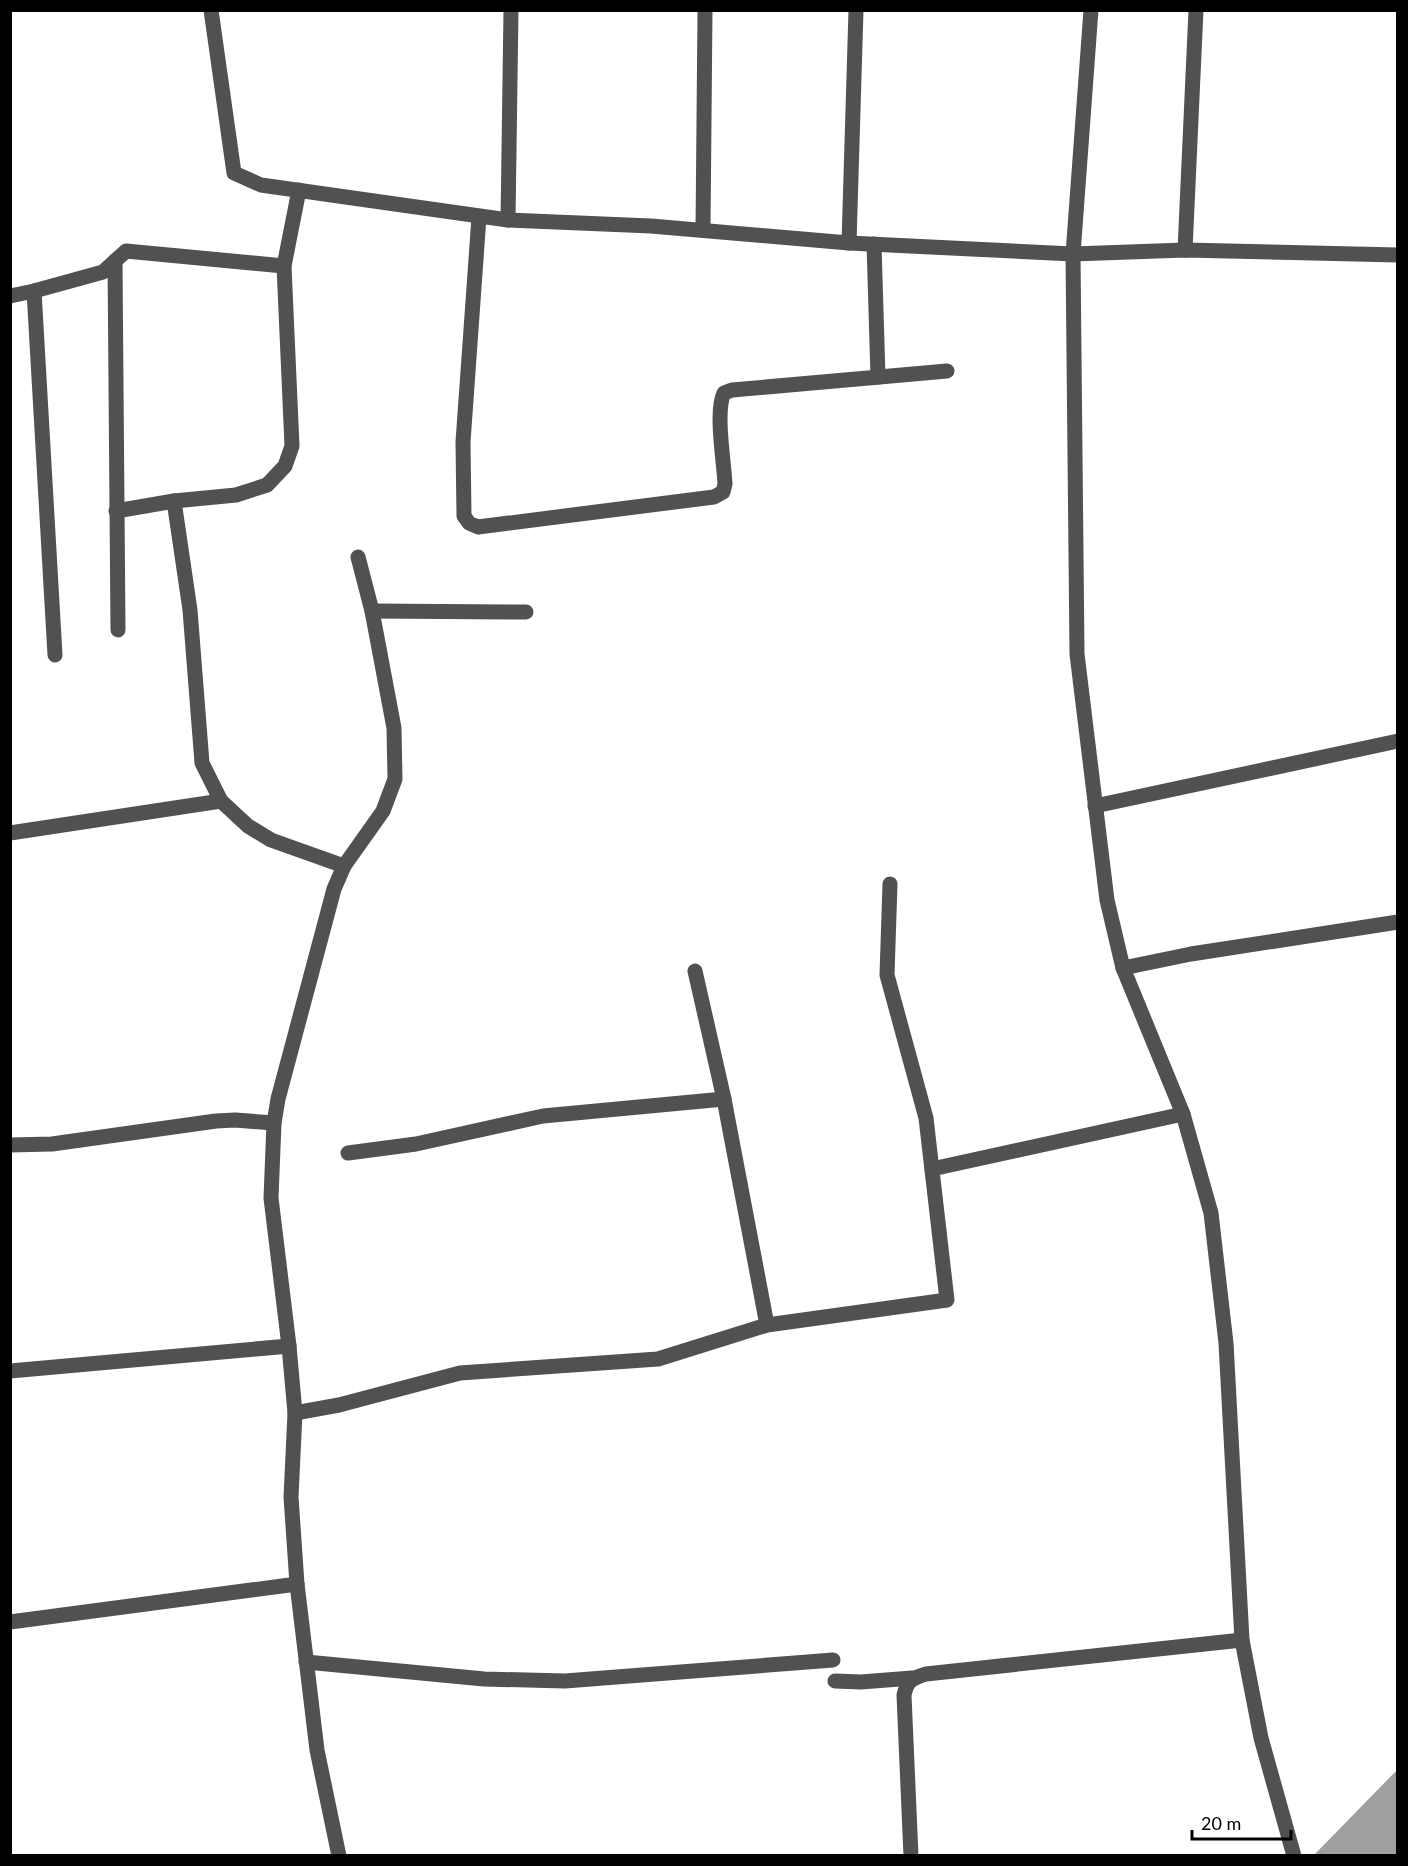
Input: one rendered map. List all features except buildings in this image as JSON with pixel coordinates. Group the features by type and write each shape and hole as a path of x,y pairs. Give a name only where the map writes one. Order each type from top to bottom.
{"street":[{"path":"211,10 234,173 261,185 508,220 651,226 849,243 1073,254 1185,250 1398,255"},
{"path":"508,220 511,10"},
{"path":"703,230 705,10"},
{"path":"849,243 856,10"},
{"path":"1091,10 1073,254 1077,654 1107,900 1123,968 1183,1114 1211,1213 1226,1343 1242,1640 1261,1738 1294,1856"},
{"path":"1185,250 1197,10"},
{"path":"116,511 174,501 236,495 267,485 285,466 292,446 284,266 298,190"},
{"path":"479,217 463,442 464,516 469,523 478,527 714,497 723,492 725,484 720,401 724,393 732,390 947,371"},
{"path":"874,244 878,377"},
{"path":"10,296 94,276 103,272 126,251 284,266"},
{"path":"115,261 118,630"},
{"path":"34,291 55,655"},
{"path":"174,501 190,610 202,763 221,801 248,826 271,840 344,866"},
{"path":"339,1856 317,1750 297,1584 291,1497 295,1413 271,1198 274,1123 278,1099 334,889 344,866 383,812 394,779 394,729 372,611 358,557"},
{"path":"372,611 526,612"},
{"path":"1095,807 1398,741"},
{"path":"10,833 221,801"},
{"path":"295,1413 339,1405 460,1373 658,1359 766,1325 947,1300 926,1118 887,975 890,884"},
{"path":"1123,968 1191,954 1398,922"},
{"path":"695,970 724,1098 766,1325"},
{"path":"348,1153 416,1144 543,1116 724,1098"},
{"path":"932,1169 1183,1114"},
{"path":"10,1145 52,1144 216,1121 274,1123"},
{"path":"10,1371 289,1346"},
{"path":"10,1622 297,1584"},
{"path":"835,1681 861,1682 912,1678 926,1674 1242,1640"},
{"path":"306,1662 484,1679 565,1681 833,1660"},
{"path":"911,1856 904,1695 906,1684 912,1678"}],"shaded area":[{"path":"1397,1770 1397,1855 1314,1855"}]}
